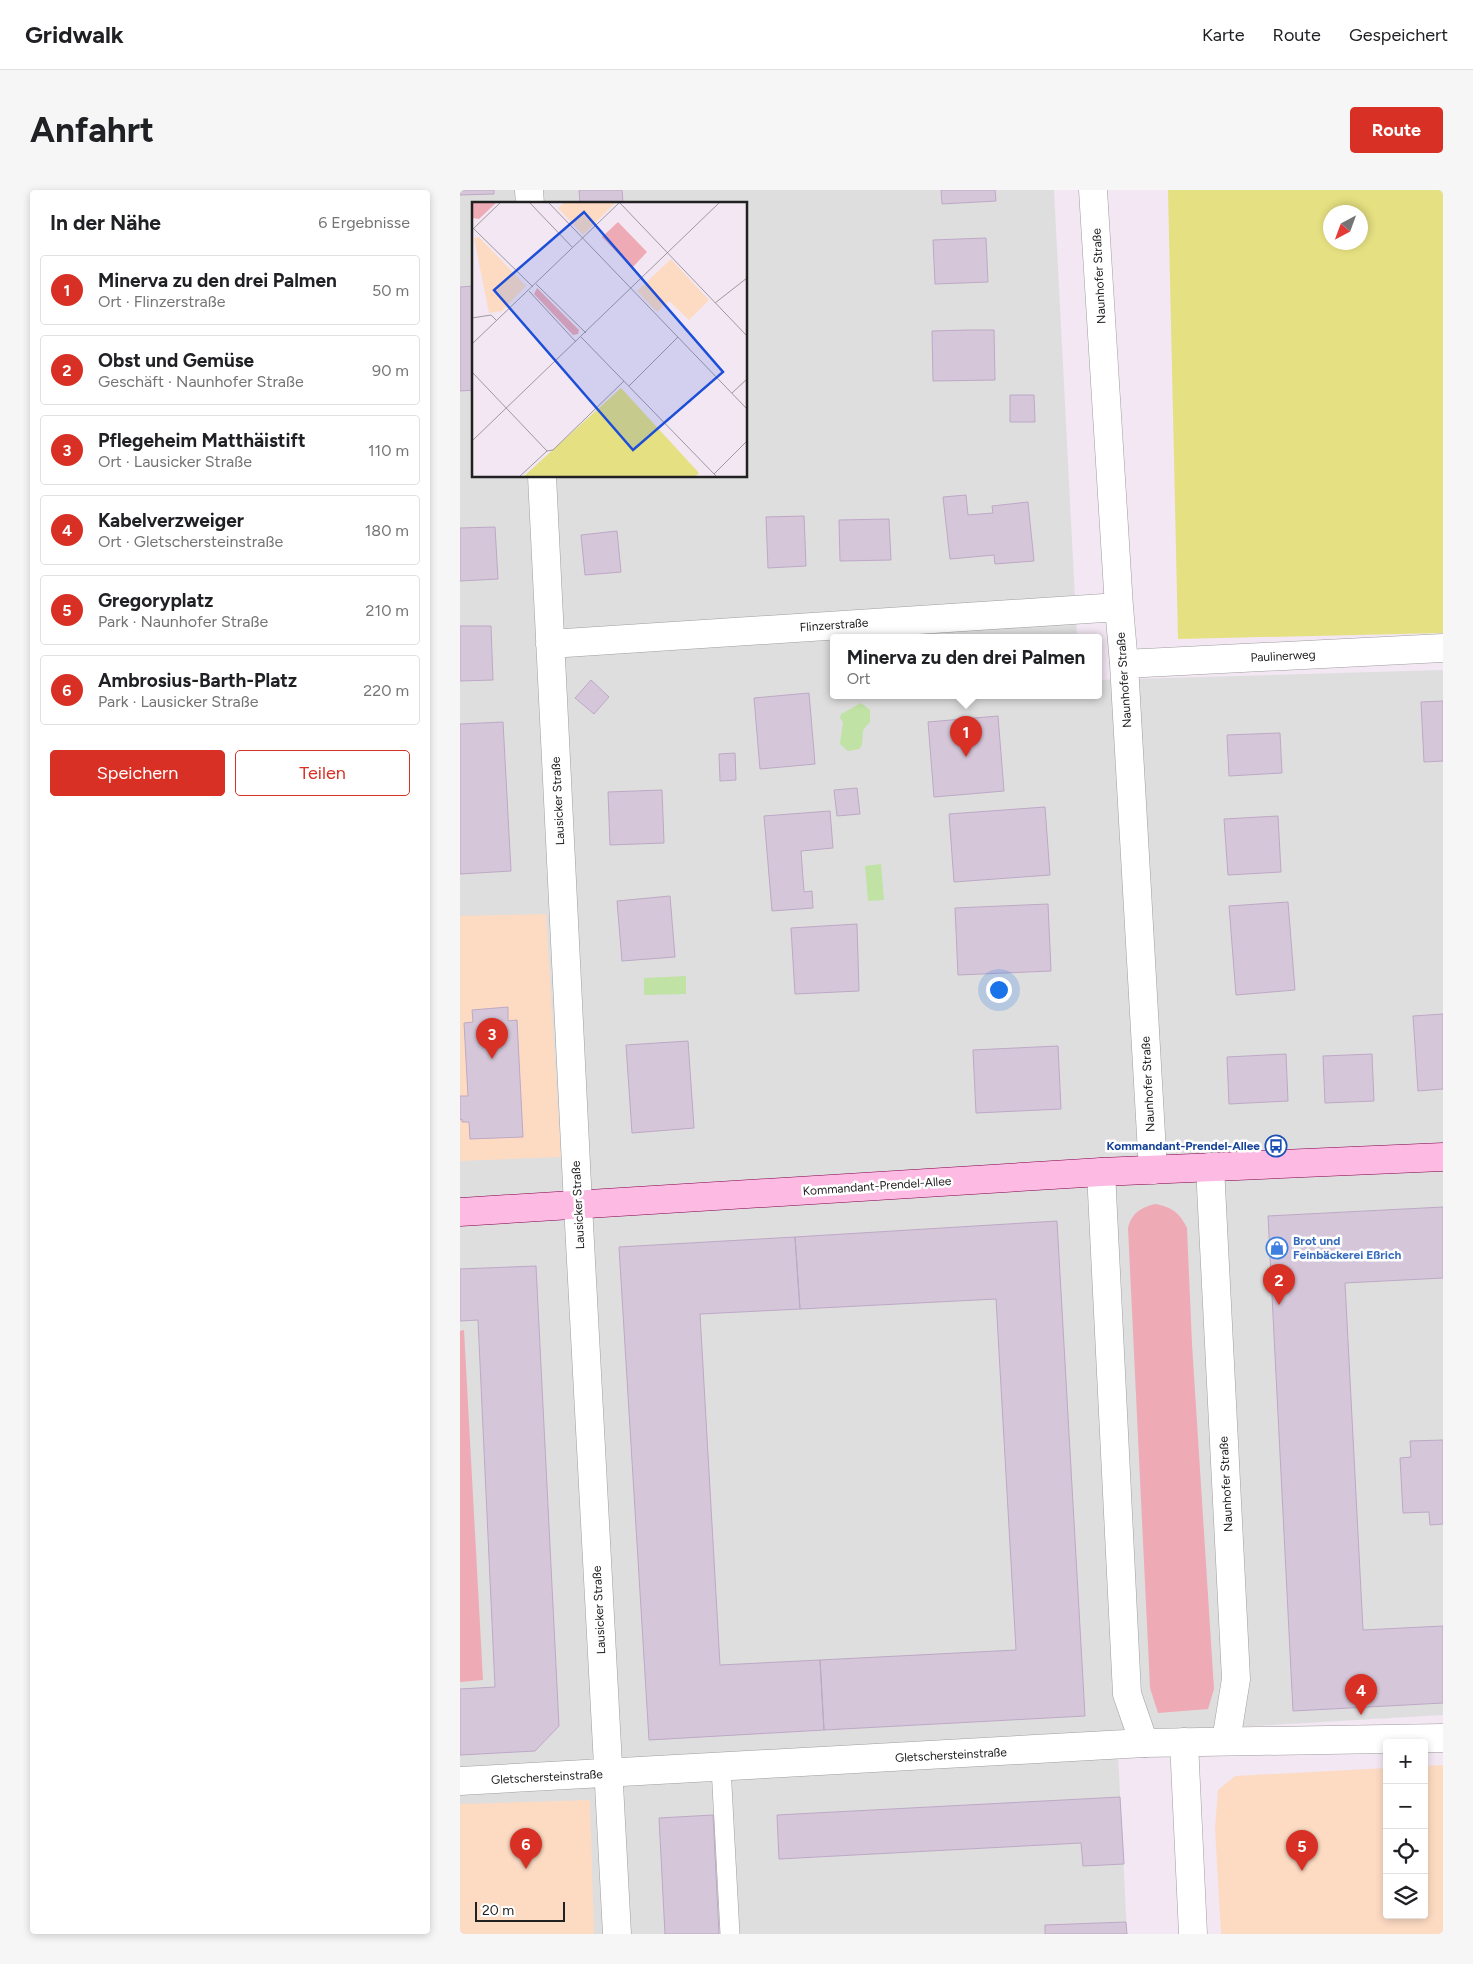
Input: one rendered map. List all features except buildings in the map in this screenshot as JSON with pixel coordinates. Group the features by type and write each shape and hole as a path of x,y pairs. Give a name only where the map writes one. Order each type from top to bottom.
{"main road":[{"name":"Kommandant-Prendel-Allee","path":"460,1212 1101,1172 1443,1157"}],"street":[{"name":"Naunhofer Straße","path":"1094,190 1118,607 1124,664 1154,1170"},
{"name":"Lausicker Straße","path":"542,478 578,1206 617,1934"},
{"name":"Flinzerstraße","path":"550,644 1118,607"},
{"name":"Paulinerweg","path":"1124,664 1443,648"},
{"name":"Naunhofer Straße","path":"1210,1167 1236,1679 1226,1741"},
{"path":"1101,1172 1127,1694 1144,1743"},
{"name":"Gletschersteinstraße","path":"460,1781 1144,1743 1443,1738"},
{"path":"1184,1742 1193,1934"}],"lane":[{"path":"721,1767 730,1934"}],"shaded area":[{"path":"460,190 1054,190 1077,634 830,634 830,699 1102,699 1102,680 1443,670 1443,1715 1117,1734 1127,1934 460,1934"},
{"path":"1168,190 1443,190 1443,633 1178,639"},
{"path":"861,703 870,710 870,722 863,730 862,745 859,749 848,751 840,744 843,722 840,718 841,714"},
{"path":"881,864 884,900 868,901 865,866"},
{"path":"546,914 561,1157 460,1161 460,916"},
{"path":"686,976 686,994 644,995 644,978"},
{"path":"1155,1204 1175,1211 1187,1228 1192,1344 1214,1689 1208,1709 1158,1713 1150,1688 1128,1228 1137,1212"},
{"path":"464,1330 483,1680 460,1682 460,1331"},
{"path":"1443,1765 1443,1934 1221,1934 1215,1828 1218,1790 1235,1776 1383,1768 1383,1919 1428,1919 1428,1766"},
{"path":"590,1800 594,1934 460,1934 460,1804"}],"place":[{"name":"Minerva zu den drei Palmen","path":"966,757"},
{"name":"Pflegeheim Matthäistift","path":"492,1059"},
{"name":"Kommandant-Prendel-Allee","path":"1276,1146"},
{"name":"Brot und Feinbäckerei Eßrich","path":"1277,1248"},
{"name":"Obst und Gemüse","path":"1279,1305"},
{"name":"Kabelverzweiger","path":"1361,1715"},
{"name":"Ambrosius-Barth-Platz","path":"526,1869"},
{"name":"Gregoryplatz","path":"1302,1871"}]}
